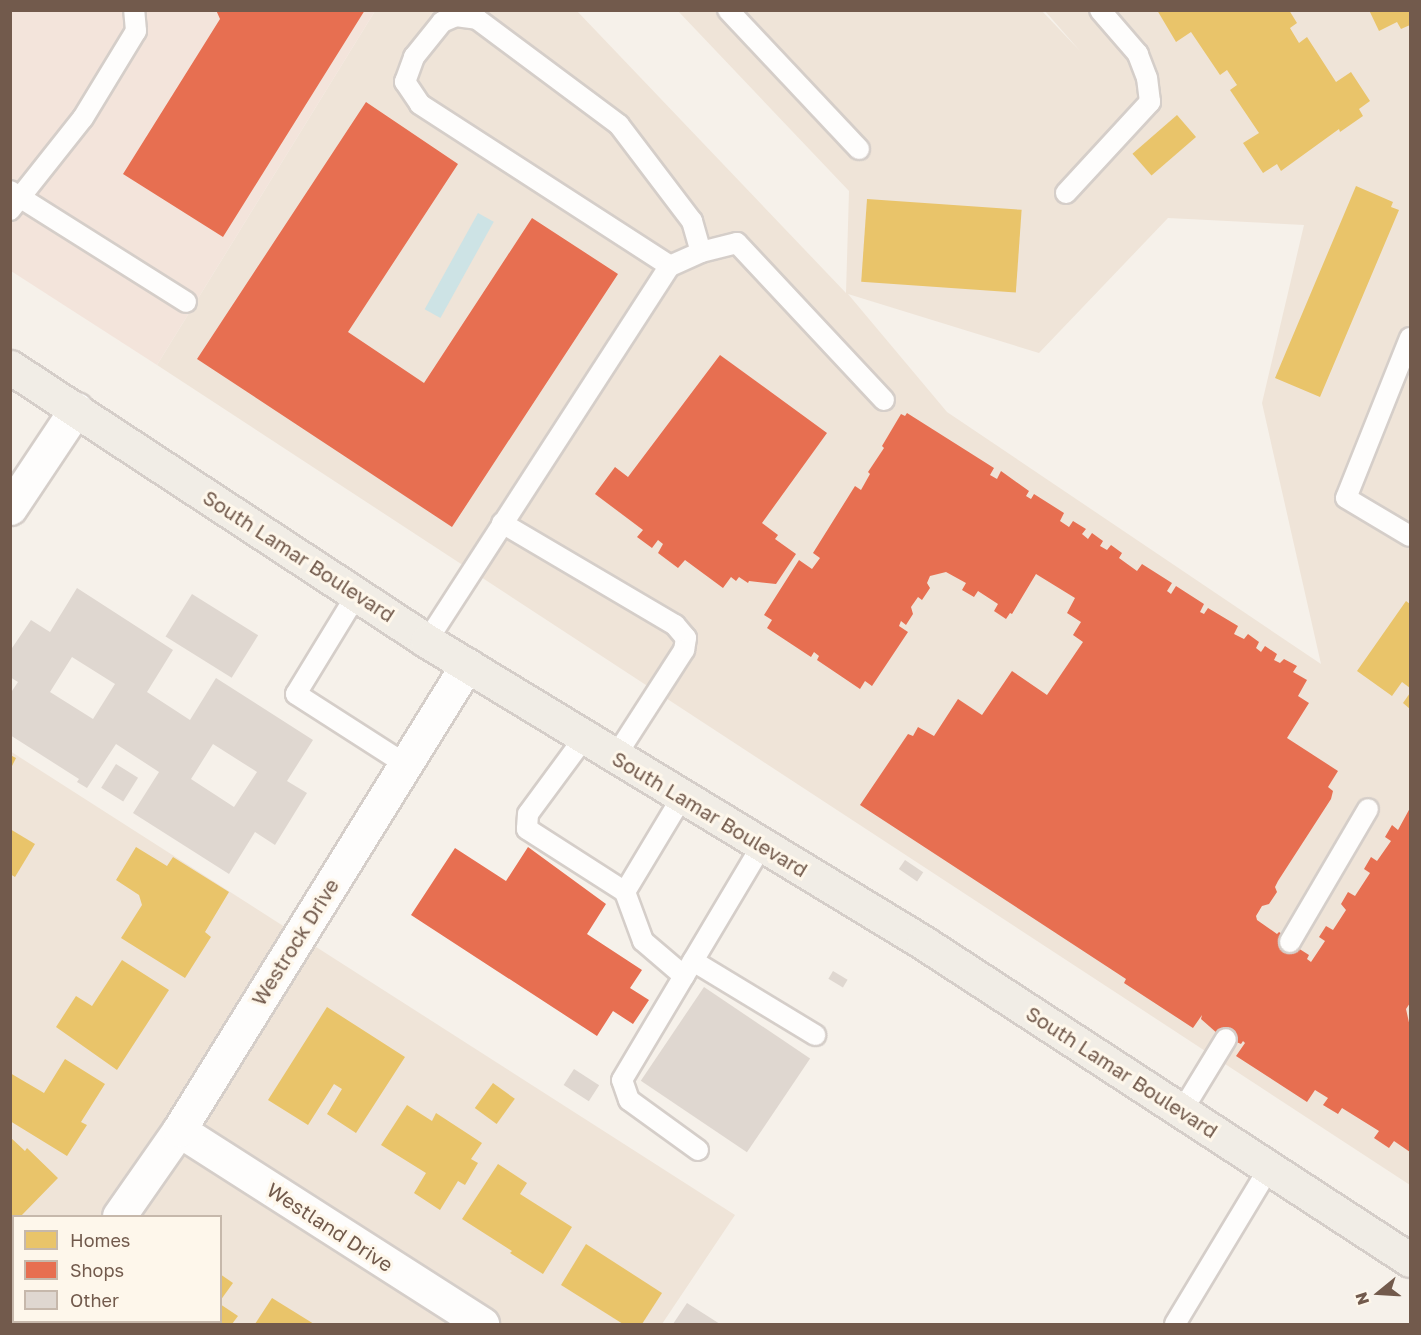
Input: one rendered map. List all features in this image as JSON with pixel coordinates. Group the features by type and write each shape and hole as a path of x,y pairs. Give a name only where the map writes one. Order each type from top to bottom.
{"main road":[{"name":"South Lamar Boulevard","path":"10,367 427,641 924,943 1410,1260"}],"street":[{"path":"10,508 76,409"},
{"name":"Westrock Drive","path":"120,1215 179,1130 466,665"},
{"name":"Westland Drive","path":"179,1130 482,1324"}],"lane":[{"path":"134,10 136,31 83,118 13,199 186,302"},
{"path":"728,10 860,149"},
{"path":"1066,193 1150,102 1147,78 1138,54 1100,10"},
{"path":"670,266 420,104 405,82 414,57 442,21 456,16 477,19 619,126 692,221 701,252"},
{"path":"427,641 670,266 701,252 737,243 884,400"},
{"path":"1410,338 1346,498 1410,536"},
{"path":"502,523 675,625 686,639 684,650 615,757"},
{"path":"357,594 296,693 405,764"},
{"path":"584,738 528,814 526,829 625,892 643,940 689,968 815,1035"},
{"path":"625,892 682,797"},
{"path":"1290,942 1368,809"},
{"path":"698,1150 629,1100 622,1080 762,845"},
{"path":"1182,1111 1226,1039"},
{"path":"1175,1324 1269,1168"}],"shaded area":[{"path":"10,11 375,11 157,365 11,271"},
{"path":"375,11 577,11 846,293 849,191 678,11 1042,11 1080,51 1045,11 1410,11 1410,1185 157,365","holes":["1168,218 1304,225 1262,403 1321,664 947,412 848,294 1039,353"]},
{"path":"478,213 494,222 440,318 425,309"},
{"path":"10,751 735,1215 662,1324 11,1324"}],"building: Homes":[{"path":"1157,10 1289,10 1297,23 1290,28 1299,43 1307,37 1336,82 1351,72 1370,101 1359,109 1363,116 1340,132 1339,129 1281,171 1277,164 1263,173 1243,143 1259,133 1230,90 1237,85 1227,70 1220,75 1191,32 1176,42"},
{"path":"1369,10 1410,10 1410,25 1401,29 1397,22 1379,31"},
{"path":"1177,115 1196,137 1151,176 1132,154"},
{"path":"1356,186 1393,202 1391,207 1399,210 1320,397 1275,378"},
{"path":"867,199 1022,210 1016,293 861,282"},
{"path":"1406,601 1410,604 1410,688 1402,682 1392,696 1357,671"},
{"path":"1410,693 1410,709 1403,703"},
{"path":"10,755 16,758 10,770"},
{"path":"10,829 35,844 15,877 10,874"},
{"path":"136,847 167,866 173,857 229,892 205,932 211,937 185,978 121,938 142,905 139,895 116,880"},
{"path":"122,960 169,990 117,1070 56,1027 76,996 92,1006"},
{"path":"327,1007 405,1057 356,1133 327,1114 342,1089 334,1084 308,1125 268,1100"},
{"path":"65,1059 105,1084 81,1122 87,1125 67,1156 10,1121 10,1073 44,1093"},
{"path":"493,1083 515,1099 497,1124 475,1108"},
{"path":"407,1105 432,1121 436,1113 482,1143 471,1159 478,1163 465,1185 458,1181 440,1210 414,1193 426,1173 381,1145"},
{"path":"10,1137 25,1151 27,1148 58,1178 22,1215 12,1215 10,1227"},
{"path":"498,1164 527,1183 520,1194 572,1227 543,1274 462,1219"},
{"path":"586,1244 662,1293 642,1324 623,1324 561,1285"},
{"path":"222,1275 233,1283 222,1298"},
{"path":"272,1298 314,1324 255,1324"},
{"path":"222,1305 238,1316 232,1324 145,1324 222,1323"}],"building: Shops":[{"path":"216,10 365,10 223,237 123,174 220,19"},
{"path":"366,102 458,164 348,332 424,383 532,218 618,274 452,527 197,359"},
{"path":"720,355 827,433 762,523 778,535 775,539 796,554 776,584 749,581 748,583 739,577 736,581 731,577 723,588 685,560 678,568 658,553 663,544 658,540 652,548 637,537 643,530 595,494 615,467 628,477"},
{"path":"907,413 994,468 990,475 997,479 1001,471 1029,491 1026,496 1031,499 1034,494 1064,513 1060,521 1069,527 1073,521 1086,529 1082,534 1088,539 1092,533 1103,541 1100,546 1107,550 1111,545 1122,553 1119,558 1137,571 1142,564 1172,583 1167,591 1171,594 1176,586 1204,604 1200,612 1204,614 1208,608 1238,626 1234,634 1244,639 1248,634 1259,642 1256,648 1261,652 1265,646 1277,654 1274,660 1280,663 1284,659 1297,666 1293,672 1307,680 1298,696 1309,703 1287,738 1338,771 1328,787 1333,791 1331,799 1278,881 1275,887 1277,892 1269,904 1262,906 1256,916 1257,920 1277,934 1279,932 1291,940 1290,943 1309,955 1307,959 1311,962 1325,941 1319,937 1326,926 1333,930 1346,910 1341,904 1348,892 1355,896 1370,873 1364,869 1371,857 1377,861 1391,841 1385,837 1392,825 1398,830 1410,808 1410,1003 1406,1009 1410,1027 1410,1152 1394,1141 1389,1148 1374,1138 1379,1131 1342,1108 1338,1114 1323,1105 1328,1098 1315,1090 1307,1102 1236,1056 1245,1043 1243,1041 1241,1044 1218,1034 1201,1019 1202,1015 1193,1028 1124,983 1126,979 860,805 908,734 913,736 918,727 934,736 958,699 982,715 1012,671 1047,695 1083,642 1073,635 1081,622 1067,613 1075,598 1036,574 1012,614 1010,613 1006,619 994,611 998,604 978,591 974,597 962,590 966,583 946,572 930,576 927,583 930,588 922,600 918,597 911,607 913,614 906,625 901,621 899,626 908,632 872,686 865,681 860,689 817,660 819,656 814,652 811,657 767,628 772,620 764,615 799,560 812,569 820,558 813,553 855,486 861,490 870,474 868,472 884,448 882,446 901,414 905,416"},
{"path":"528,847 606,904 587,934 642,970 630,988 649,1000 633,1024 613,1011 597,1036 411,915 455,848 506,881"}],"building: Other":[{"path":"77,588 173,650 147,692 190,720 216,678 313,740 287,781 307,793 275,845 255,832 229,874 133,813 159,772 116,744 87,788 77,782 79,779 10,735 10,694 18,682 10,677 10,651 31,620 50,632","holes":["72,657 115,684 93,719 50,692","213,744 257,772 234,807 191,779"]},
{"path":"192,594 258,635 232,678 166,636"},
{"path":"116,764 138,778 123,802 101,788"},
{"path":"905,860 923,872 917,881 899,869"},
{"path":"833,971 848,980 843,987 828,979"},
{"path":"704,987 810,1059 747,1152 641,1081"},
{"path":"574,1069 599,1085 589,1101 564,1085"},
{"path":"687,1303 720,1324 673,1324"}]}
